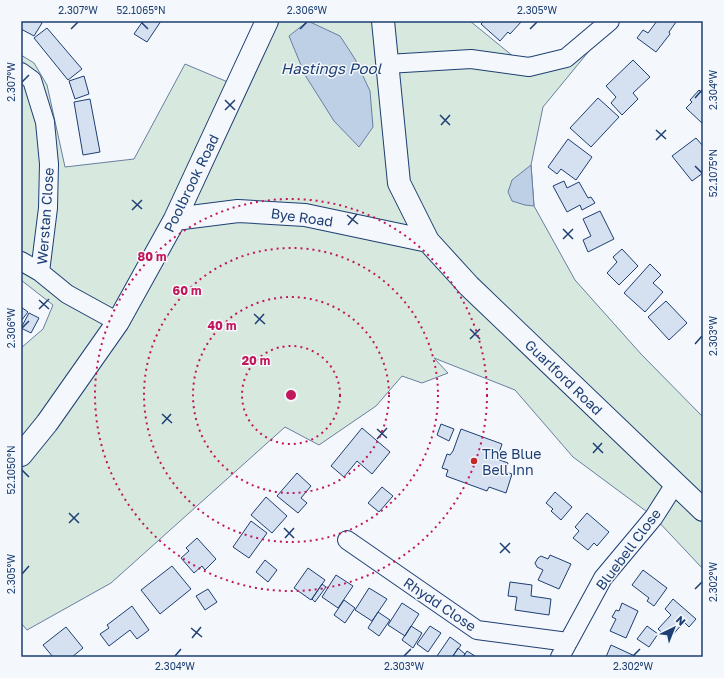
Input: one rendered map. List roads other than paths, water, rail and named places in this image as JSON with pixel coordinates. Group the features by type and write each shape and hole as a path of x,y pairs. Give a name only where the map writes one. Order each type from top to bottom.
{"main road":[{"name":"Poolbrook Road","path":"21,455 47,423 118,322 175,219 267,21"},
{"name":"Guarlford Road","path":"383,21 399,183 428,241 469,286 703,510"},
{"name":"Bye Road","path":"175,219 238,211 304,215 428,241"}],"street":[{"path":"387,64 471,59 530,67 566,58 610,21"},
{"name":"Werstan Close","path":"21,72 32,80 45,122 49,164 48,208 40,272"},
{"name":"Werstan Close","path":"21,261 40,272 67,294 118,322"},
{"name":"Bluebell Close","path":"564,649 602,578 654,517 675,484"},
{"name":"Rhydd Close","path":"347,540 477,630 564,649"}],"water":[{"name":"Hastings Pool","path":"308,21 340,36 355,59 370,91 373,127 359,147 334,121 305,75 289,36"},
{"path":"531,165 534,206 512,201 508,192 512,180"}],"place":[{"name":"The Blue Bell Inn","path":"474,461"}]}
